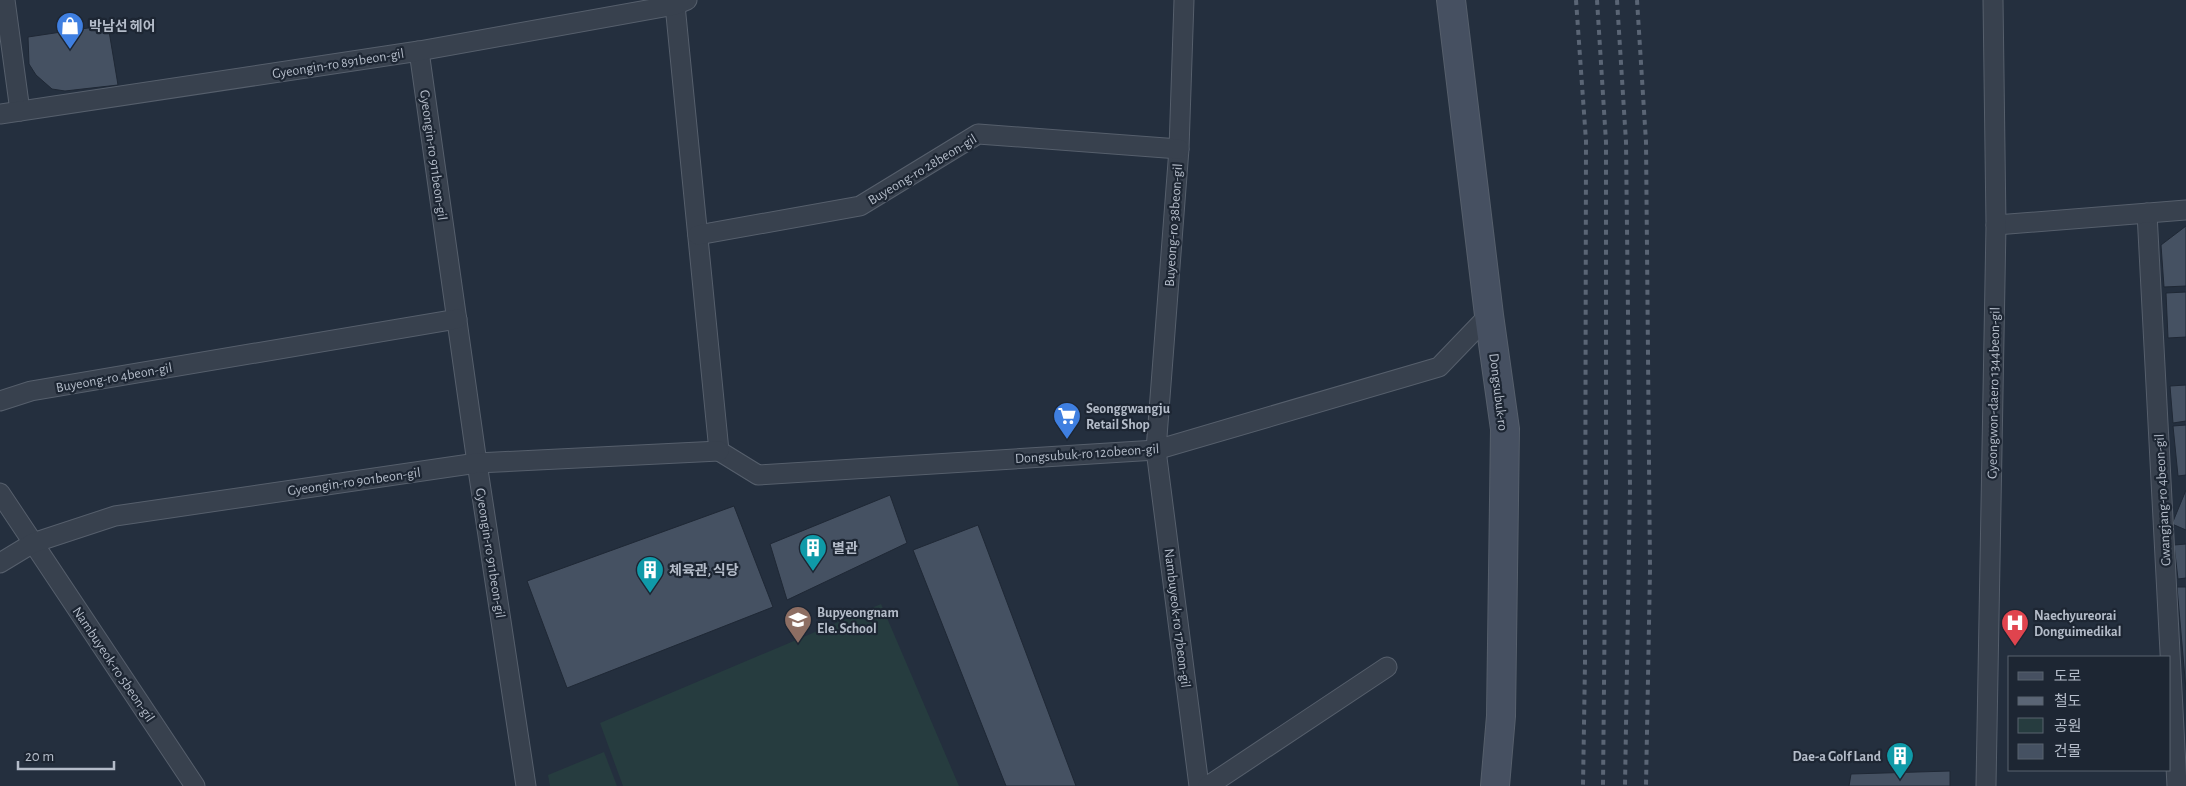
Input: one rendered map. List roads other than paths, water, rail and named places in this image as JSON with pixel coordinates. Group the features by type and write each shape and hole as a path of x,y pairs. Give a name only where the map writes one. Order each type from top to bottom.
{"street":[{"name":"Dongsubuk-ro","path":"1451,0 1489,315 1505,428 1501,716 1495,786"}],"lane":[{"path":"5,0 20,111"},
{"name":"Buyeong-ro 38beon-gil","path":"1156,450 1179,149 1184,0"},
{"name":"Gyeongwon-daero 1344beon-gil","path":"1986,786 1996,225 1993,0"},
{"path":"678,2 719,450"},
{"name":"Gyeongin-ro 891beon-gil","path":"0,114 419,51 678,2"},
{"name":"Gyeongin-ro 911beon-gil","path":"419,51 477,463 526,786"},
{"name":"Buyeong-ro 28beon-gil","path":"698,235 860,206 978,134 1179,149"},
{"path":"1996,225 2186,210"},
{"name":"Gwangjang-ro 4beon-gil","path":"2147,213 2170,656"},
{"name":"Dongsubuk-ro 120beon-gil","path":"719,450 758,475 1156,450 1439,367 1489,315"},
{"name":"Buyeong-ro 4beon-gil","path":"0,401 31,391 457,319"},
{"name":"Gyeongin-ro 901beon-gil","path":"0,563 33,543 115,516 477,463 719,450"},
{"name":"Nambuyeok-ro 17beon-gil","path":"1156,450 1199,786"},
{"path":"0,494 33,543"},
{"name":"Nambuyeok-ro 5beon-gil","path":"33,543 195,786"},
{"path":"1208,786 1387,667"},
{"name":"Gwangjang-ro 4beon-gil","path":"2171,671 2177,786"}],"railway":[{"path":"1576,0 1586,141 1583,786"},
{"path":"1597,0 1606,142 1606,485 1603,786"},
{"path":"1617,0 1626,142 1630,488 1625,786"},
{"path":"1637,0 1646,142 1650,569 1646,786"}],"place":[{"name":"박남선 헤어","path":"70,50"},
{"name":"Seonggwangju Retail Shop","path":"1067,440"},
{"name":"별관","path":"813,572"},
{"name":"체육관, 식당","path":"650,594"},
{"name":"Bupyeongnam Ele. School","path":"798,644"},
{"name":"Naechyureorai Donguimedikal","path":"2015,647"},
{"name":"Dae-a Golf Land","path":"1900,780"}]}
